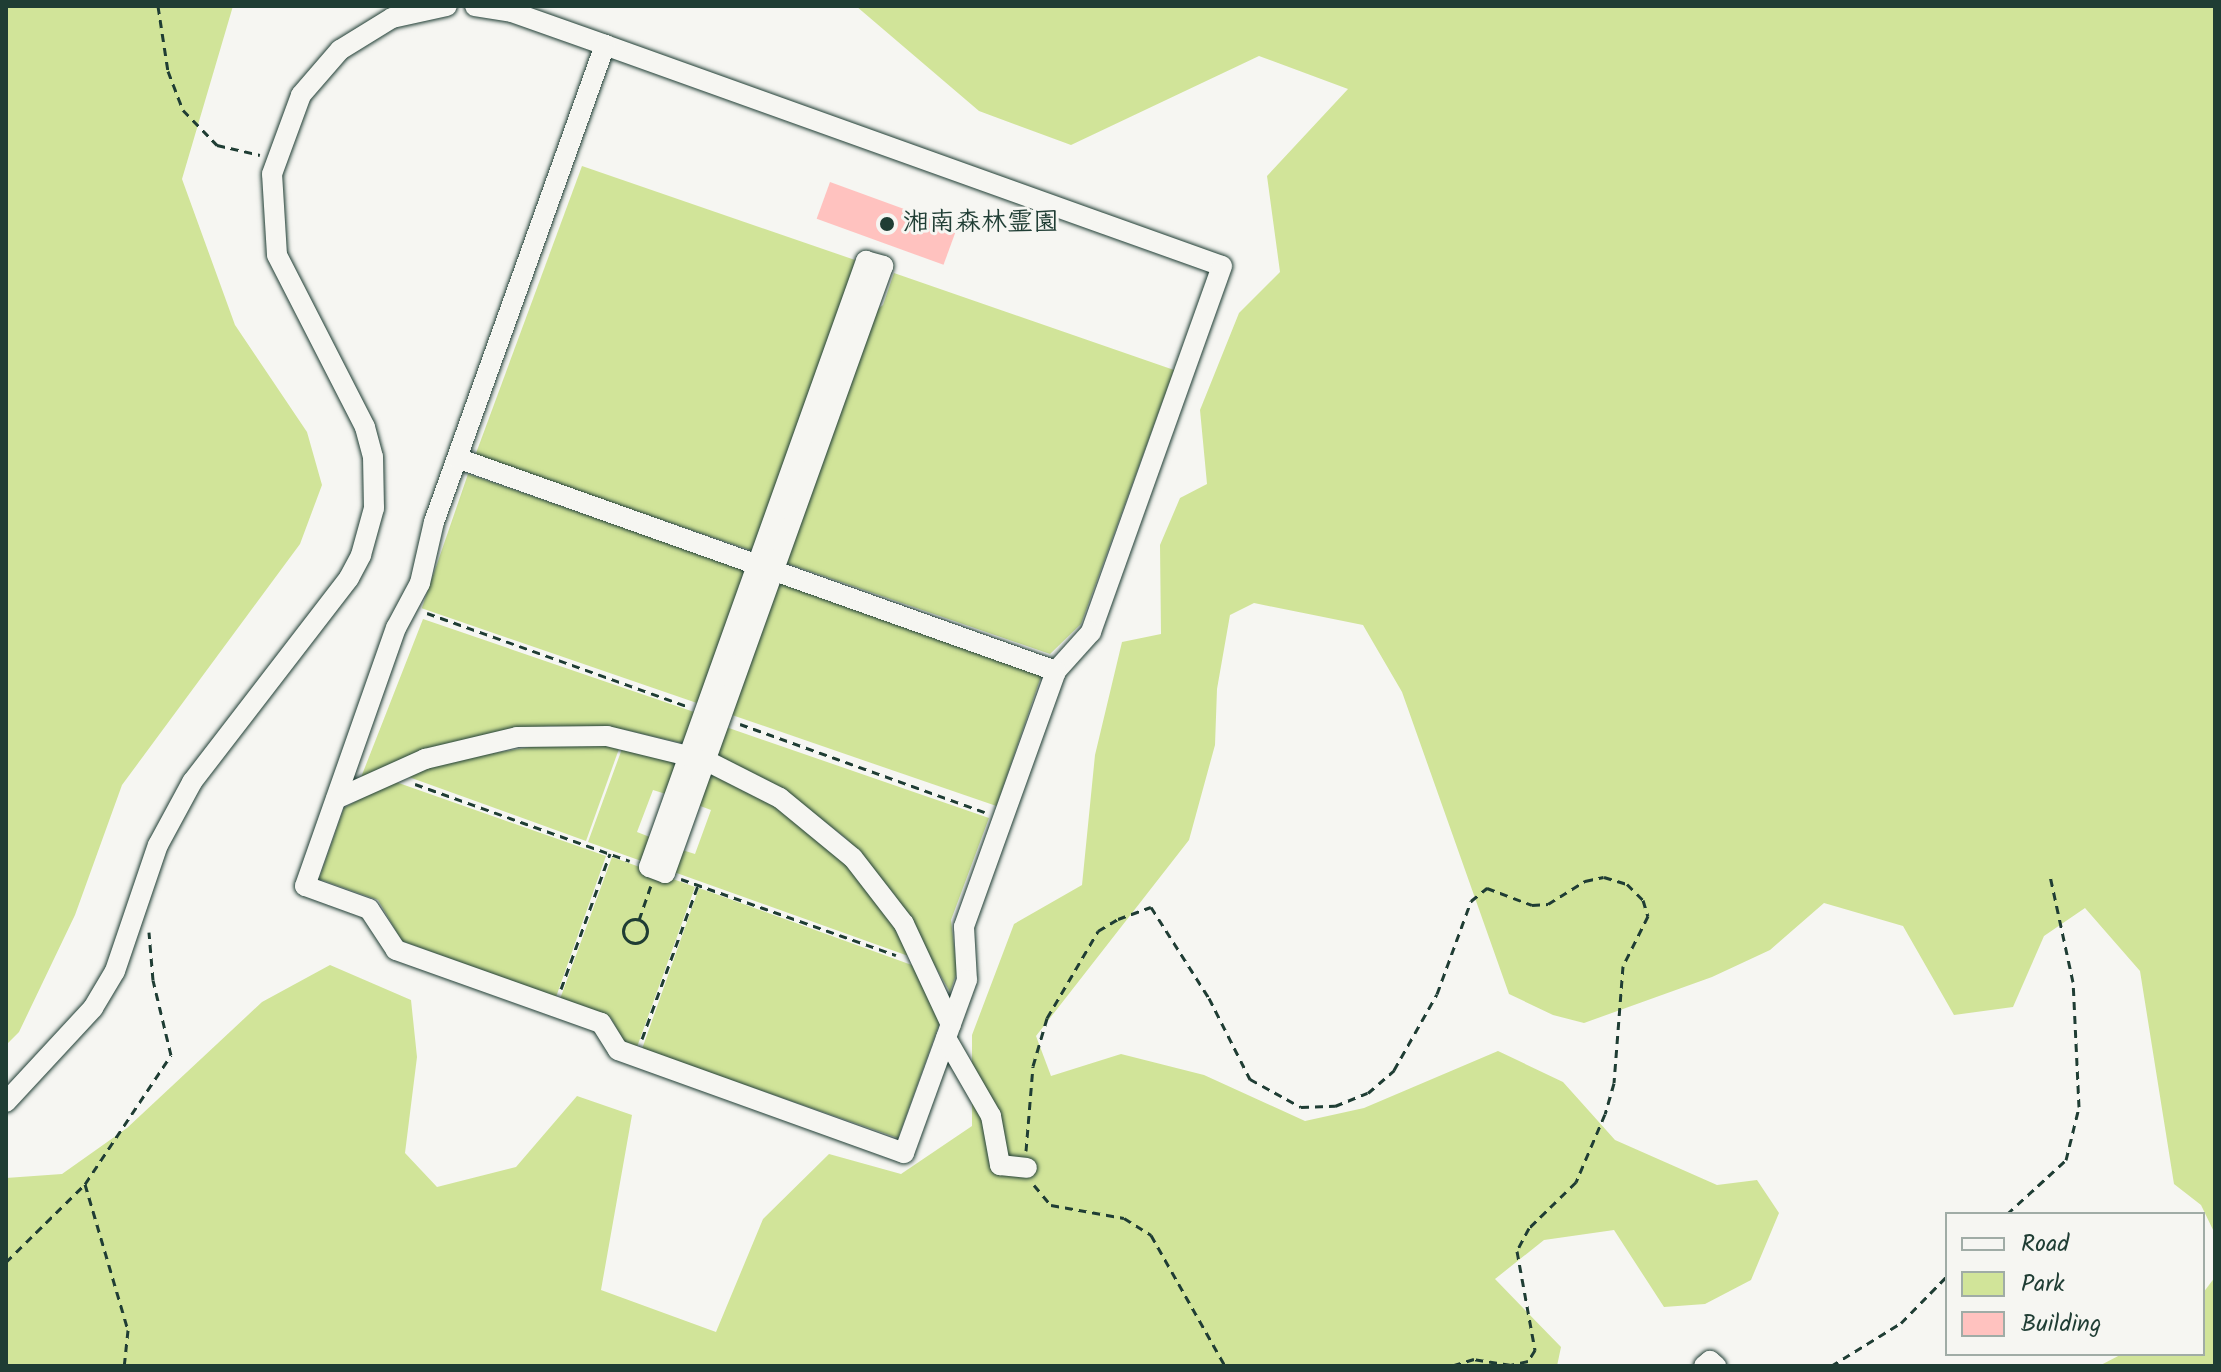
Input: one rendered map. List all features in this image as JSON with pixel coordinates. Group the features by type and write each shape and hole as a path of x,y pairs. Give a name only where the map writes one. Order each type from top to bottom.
{"street":[{"path":"6,1102 93,1008 115,971 169,821 205,764 349,578 370,528 376,488 365,427 277,255 270,210 275,159 301,95 340,50 392,18 447,6"},
{"path":"475,6 512,12 605,45 1222,266 1091,632 1056,671 964,927 967,980 904,1153 618,1050 601,1023 396,950 369,909 305,886 396,628 420,583 434,522 605,45"},
{"path":"657,870 765,568 883,266 866,261 765,568"},
{"path":"457,458 1056,671"},
{"path":"336,799 470,745 517,737 607,736 697,757 780,798 853,858 904,924 948,1031 987,1106 1000,1165 1027,1168"},
{"path":"1704,1366 1710,1361 1716,1366"}],"path":[{"path":"158,6 168,71 183,110 217,145 275,159"},
{"path":"390,775 898,956"},
{"path":"555,1006 610,854"},
{"path":"639,920 657,870"},
{"path":"2009,1212 2066,1160 2079,1107 2073,982 2050,876"},
{"path":"1225,1366 1151,1235 1124,1218 1051,1205 1042,1198 1027,1168 1033,1066 1047,1018 1098,931 1118,919 1151,907 1209,998 1250,1079 1301,1107 1335,1106 1368,1093 1394,1070 1431,1008 1471,901 1487,888 1532,905 1548,904 1585,881 1604,877 1627,884 1643,900 1648,916 1623,966 1616,999 1614,1083 1605,1114 1576,1182 1529,1228 1517,1251 1535,1350 1528,1361 1511,1365 1474,1359 1451,1366"},
{"path":"636,1057 698,885"},
{"path":"639,920 645,925 645,937 630,943 624,937 624,925 639,920"},
{"path":"6,1262 85,1184 171,1055 153,980 153,938"},
{"path":"85,1184 128,1330 124,1366"},
{"path":"1831,1366 1901,1323 1945,1278"}],"green space":[{"path":"6,6 233,6 182,179 235,325 307,432 322,485 300,544 122,785 75,915 19,1032 6,1045"},
{"path":"856,6 2215,6 2215,1234 2201,1205 2174,1184 2140,971 2085,908 2044,936 2013,1007 1954,1015 1903,926 1824,903 1770,950 1712,977 1584,1023 1553,1015 1509,994 1402,692 1363,625 1254,603 1230,615 1217,689 1215,745 1189,840 1036,1036 1051,1076 1121,1054 1204,1075 1305,1121 1364,1108 1498,1051 1563,1082 1615,1140 1717,1185 1757,1180 1779,1213 1751,1280 1705,1304 1664,1307 1614,1230 1544,1240 1495,1279 1561,1347 1557,1366 6,1366 6,1178 62,1174 127,1128 262,1002 330,965 411,1000 417,1057 405,1153 437,1187 516,1167 577,1096 632,1115 601,1290 716,1332 763,1219 829,1154 901,1174 972,1126 972,1035 1014,924 1082,885 1095,755 1122,642 1161,634 1160,545 1180,498 1207,484 1200,410 1239,313 1280,272 1267,176 1348,89 1259,56 1071,145 979,111"},
{"path":"582,166 855,260 845,301 753,551 475,456"},
{"path":"894,273 1174,370 1081,624 1050,654 783,562 874,312 883,305"},
{"path":"468,474 746,570 700,704 422,608"},
{"path":"776,580 1043,672 996,806 730,714"},
{"path":"423,619 697,713 686,744 622,729 550,726 510,730 360,780"},
{"path":"723,726 989,818 951,920 957,972 950,992 894,894 846,838 790,795 712,755"},
{"path":"555,743 620,746 586,841 406,776 440,762"},
{"path":"623,746 682,761 669,795 653,790 637,832 655,839 647,863 588,842"},
{"path":"708,770 777,804 866,882 914,958 671,871 679,849 695,854 711,810 695,804"},
{"path":"393,781 606,856 556,997 402,941 378,900 319,879 344,808"},
{"path":"612,857 695,887 637,1047 625,1043 611,1018 560,999"},
{"path":"699,888 920,968 941,1019 898,1138 642,1049"},
{"path":"2215,1277 2215,1366 2099,1366 2118,1356 2205,1356 2205,1290"}],"building":[{"name":"湘南森林霊園","path":"830,182 957,228 944,265 817,219"}],"place":[{"name":"湘南森林霊園","path":"887,224"}]}
